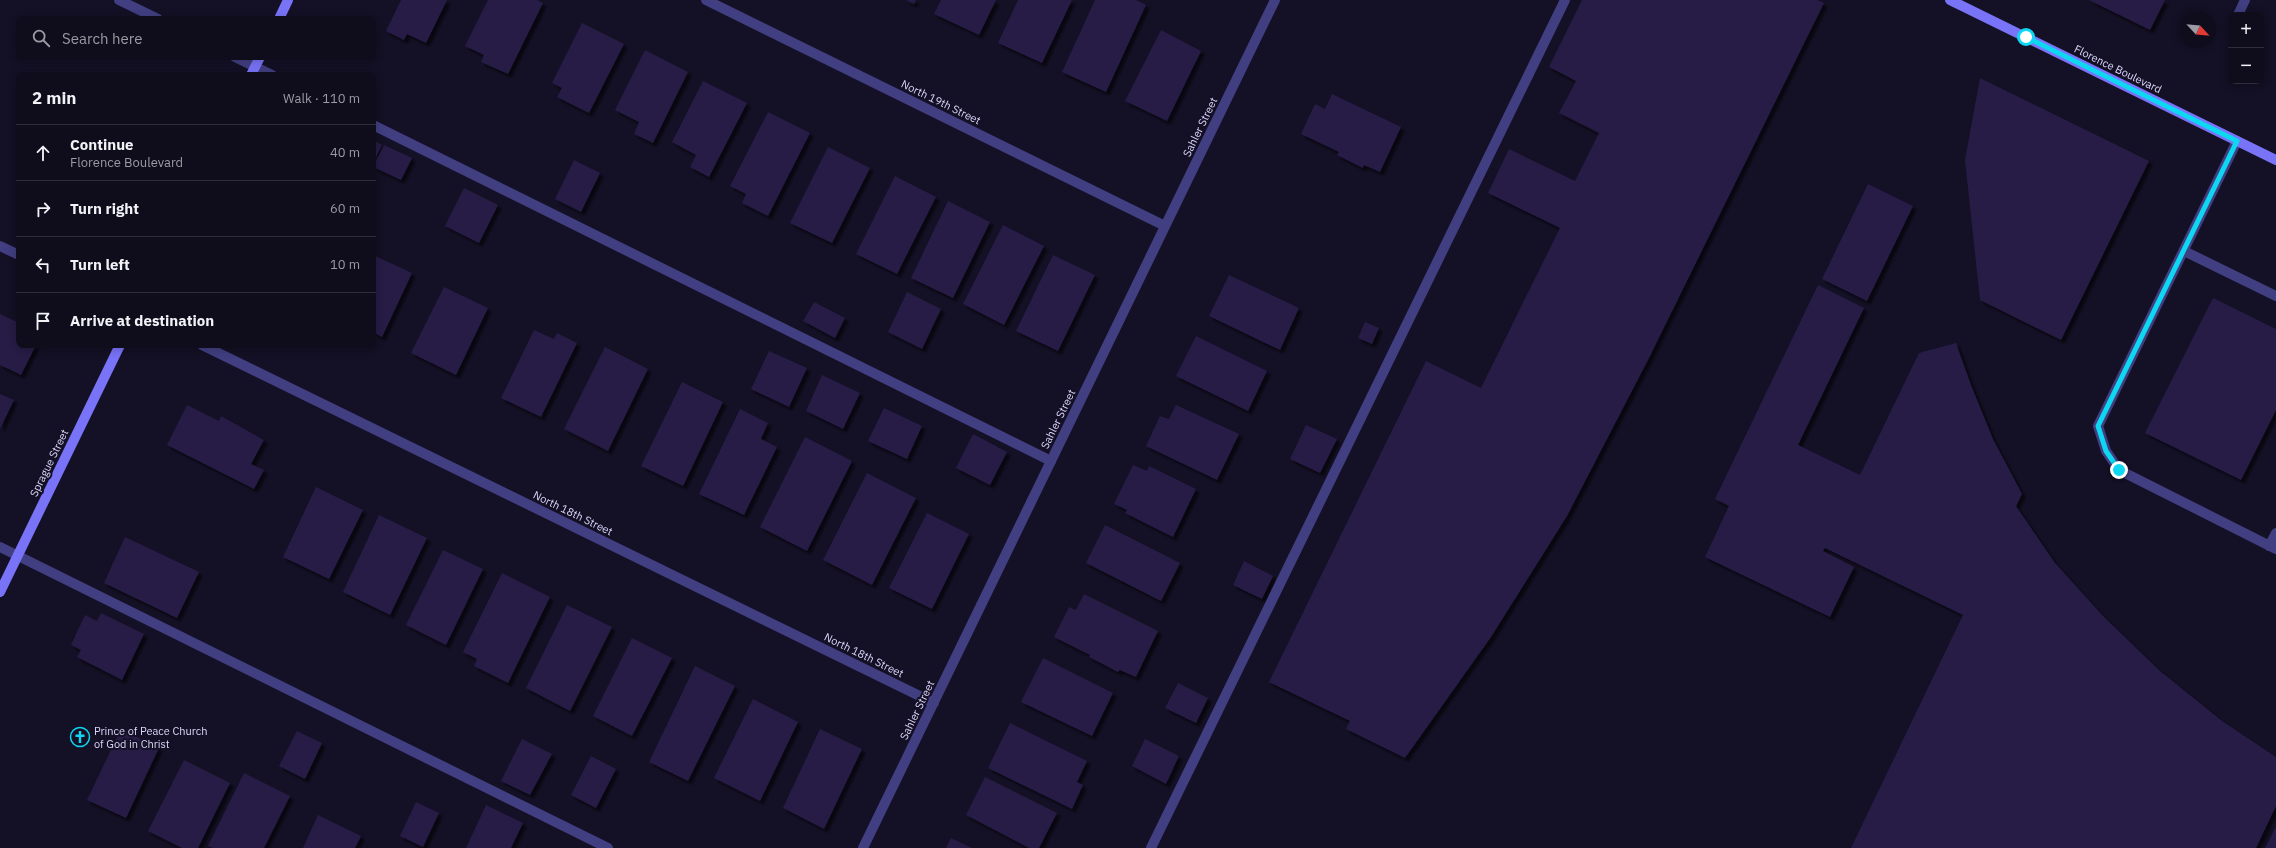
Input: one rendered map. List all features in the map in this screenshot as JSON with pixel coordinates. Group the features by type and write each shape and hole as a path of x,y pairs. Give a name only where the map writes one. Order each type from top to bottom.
{"street":[{"path":"120,0 152,16"},
{"path":"280,16 288,0"},
{"name":"North 19th Street","path":"706,0 1165,226"},
{"name":"Sahler Street","path":"863,848 1275,0"},
{"path":"1151,848 1565,0"},
{"name":"Florence Boulevard","path":"1950,0 2276,160"},
{"path":"2239,12 2245,0"},
{"path":"239,60 253,71 258,60"},
{"path":"376,126 1052,460"},
{"path":"2237,141 2098,426 2106,451 2119,470 2273,547 2276,533"},
{"path":"0,246 16,254"},
{"path":"2184,250 2276,296"},
{"name":"Sprague Street","path":"0,592 119,348"},
{"name":"North 18th Street","path":"208,348 934,703"},
{"path":"0,547 608,848"}],"building":[{"path":"401,0 447,0 426,43 407,34 404,40 386,31"},
{"path":"488,0 537,0 543,3 508,74 481,62 484,55 465,46"},
{"path":"906,0 916,0 914,4"},
{"path":"941,0 996,0 979,35 934,14"},
{"path":"1018,0 1072,0 1042,63 998,43"},
{"path":"1095,0 1136,0 1146,5 1106,92 1062,72"},
{"path":"1582,0 1817,0 1824,3 1648,360 1567,516 1491,637 1405,758 1346,729 1350,721 1269,682 1426,361 1481,388 1560,228 1488,193 1509,149 1575,181 1599,133 1559,113 1576,81 1549,67"},
{"path":"2089,0 2165,0 2150,30"},
{"path":"582,23 624,44 589,113 557,97 562,88 552,83"},
{"path":"1161,30 1201,51 1167,121 1125,101"},
{"path":"645,50 688,72 653,143 634,134 639,122 615,110"},
{"path":"1980,78 2149,161 2061,340 1980,300 1965,160"},
{"path":"703,81 747,103 709,177 690,167 696,155 672,142"},
{"path":"1332,94 1401,127 1380,172 1364,165 1363,168 1337,155 1339,152 1301,134 1315,104 1325,109"},
{"path":"768,112 810,133 768,216 742,203 746,194 730,186"},
{"path":"376,142 382,145 376,158"},
{"path":"384,145 412,158 401,180 376,168 376,161"},
{"path":"828,147 870,168 832,243 790,223"},
{"path":"574,160 600,173 581,212 555,199"},
{"path":"895,176 936,197 897,274 856,254"},
{"path":"1868,184 1913,206 1867,301 1822,279"},
{"path":"464,188 498,205 479,243 445,226"},
{"path":"948,201 990,222 953,298 911,278"},
{"path":"1003,225 1044,246 1004,325 963,304"},
{"path":"1053,255 1095,275 1058,351 1016,331"},
{"path":"376,256 412,273 382,337 376,334"},
{"path":"1229,275 1299,308 1280,350 1209,316"},
{"path":"1818,285 1864,308 1798,445 1860,475 1919,353 1956,343 1993,439 2022,494 2016,506 2055,563 2104,617 2160,671 2222,721 2276,757 2276,806 2256,848 1851,848 1963,615 1825,548 1823,551 1854,567 1830,617 1705,557 1729,506 1715,499"},
{"path":"444,287 488,308 456,375 411,353"},
{"path":"907,292 941,309 922,349 888,332"},
{"path":"2213,298 2276,329 2276,410 2241,480 2145,433"},
{"path":"814,302 845,318 835,338 803,321"},
{"path":"0,314 16,322 16,348 34,348 21,375 0,365"},
{"path":"1365,322 1379,328 1372,344 1358,338"},
{"path":"534,330 554,339 557,333 577,343 541,417 501,398"},
{"path":"1196,336 1267,371 1248,411 1176,376"},
{"path":"605,347 648,369 608,451 564,429"},
{"path":"769,351 807,368 789,407 751,389"},
{"path":"822,375 860,393 843,429 806,411"},
{"path":"682,382 723,402 683,486 641,466"},
{"path":"0,394 14,400 0,429"},
{"path":"187,405 219,421 221,416 264,440 251,464 264,470 254,489 167,445"},
{"path":"1176,405 1239,434 1217,480 1146,446 1160,416 1169,419"},
{"path":"884,408 922,426 907,459 868,441"},
{"path":"740,409 768,423 761,439 777,447 744,515 699,494"},
{"path":"1306,425 1337,439 1320,473 1290,459"},
{"path":"973,434 1007,452 990,485 956,468"},
{"path":"805,437 852,461 807,551 760,527"},
{"path":"1133,465 1147,471 1149,466 1196,489 1173,537 1125,513 1127,510 1114,504"},
{"path":"867,473 916,498 872,585 823,560"},
{"path":"316,487 363,510 329,579 283,557"},
{"path":"927,513 969,534 932,609 889,588"},
{"path":"379,515 427,538 390,615 343,592"},
{"path":"1105,525 1180,563 1161,601 1086,563"},
{"path":"125,537 199,572 177,618 104,583"},
{"path":"443,550 483,569 446,645 406,625"},
{"path":"1244,561 1273,576 1262,599 1233,585"},
{"path":"502,573 550,597 508,683 474,666 477,659 463,652"},
{"path":"1084,594 1158,631 1136,677 1120,670 1118,672 1089,657 1090,655 1054,637 1069,607 1076,610"},
{"path":"567,605 612,627 570,711 526,688"},
{"path":"101,613 144,634 122,680 77,657 81,650 71,645 85,615 97,621"},
{"path":"632,638 672,658 632,736 593,716"},
{"path":"1043,658 1113,693 1092,736 1021,702"},
{"path":"695,666 735,686 688,781 649,762"},
{"path":"1178,683 1208,698 1196,723 1165,708"},
{"path":"753,699 798,722 760,801 714,778"},
{"path":"1010,723 1087,761 1077,782 1083,785 1072,809 988,768"},
{"path":"121,729 159,748 126,818 87,800"},
{"path":"820,729 862,749 824,829 783,808"},
{"path":"297,731 322,743 305,779 279,766"},
{"path":"522,739 552,754 530,795 501,781"},
{"path":"1145,739 1179,756 1166,784 1132,766"},
{"path":"591,756 616,769 596,808 571,795"},
{"path":"184,760 230,783 198,848 182,848 148,831"},
{"path":"244,773 290,796 264,848 213,848 208,846"},
{"path":"985,777 1057,813 1039,848 1029,848 966,815"},
{"path":"416,802 439,813 423,847 400,836"},
{"path":"486,805 523,823 511,848 466,848"},
{"path":"318,815 361,836 355,848 303,848"},
{"path":"2276,827 2276,848 2265,848"},
{"path":"951,838 972,848 946,848"}],"place":[{"name":"Prince of Peace Church of God in Christ","path":"80,737"}],"route":[{"path":"2026,37 2237,141 2098,426 2106,451 2119,470"}]}
